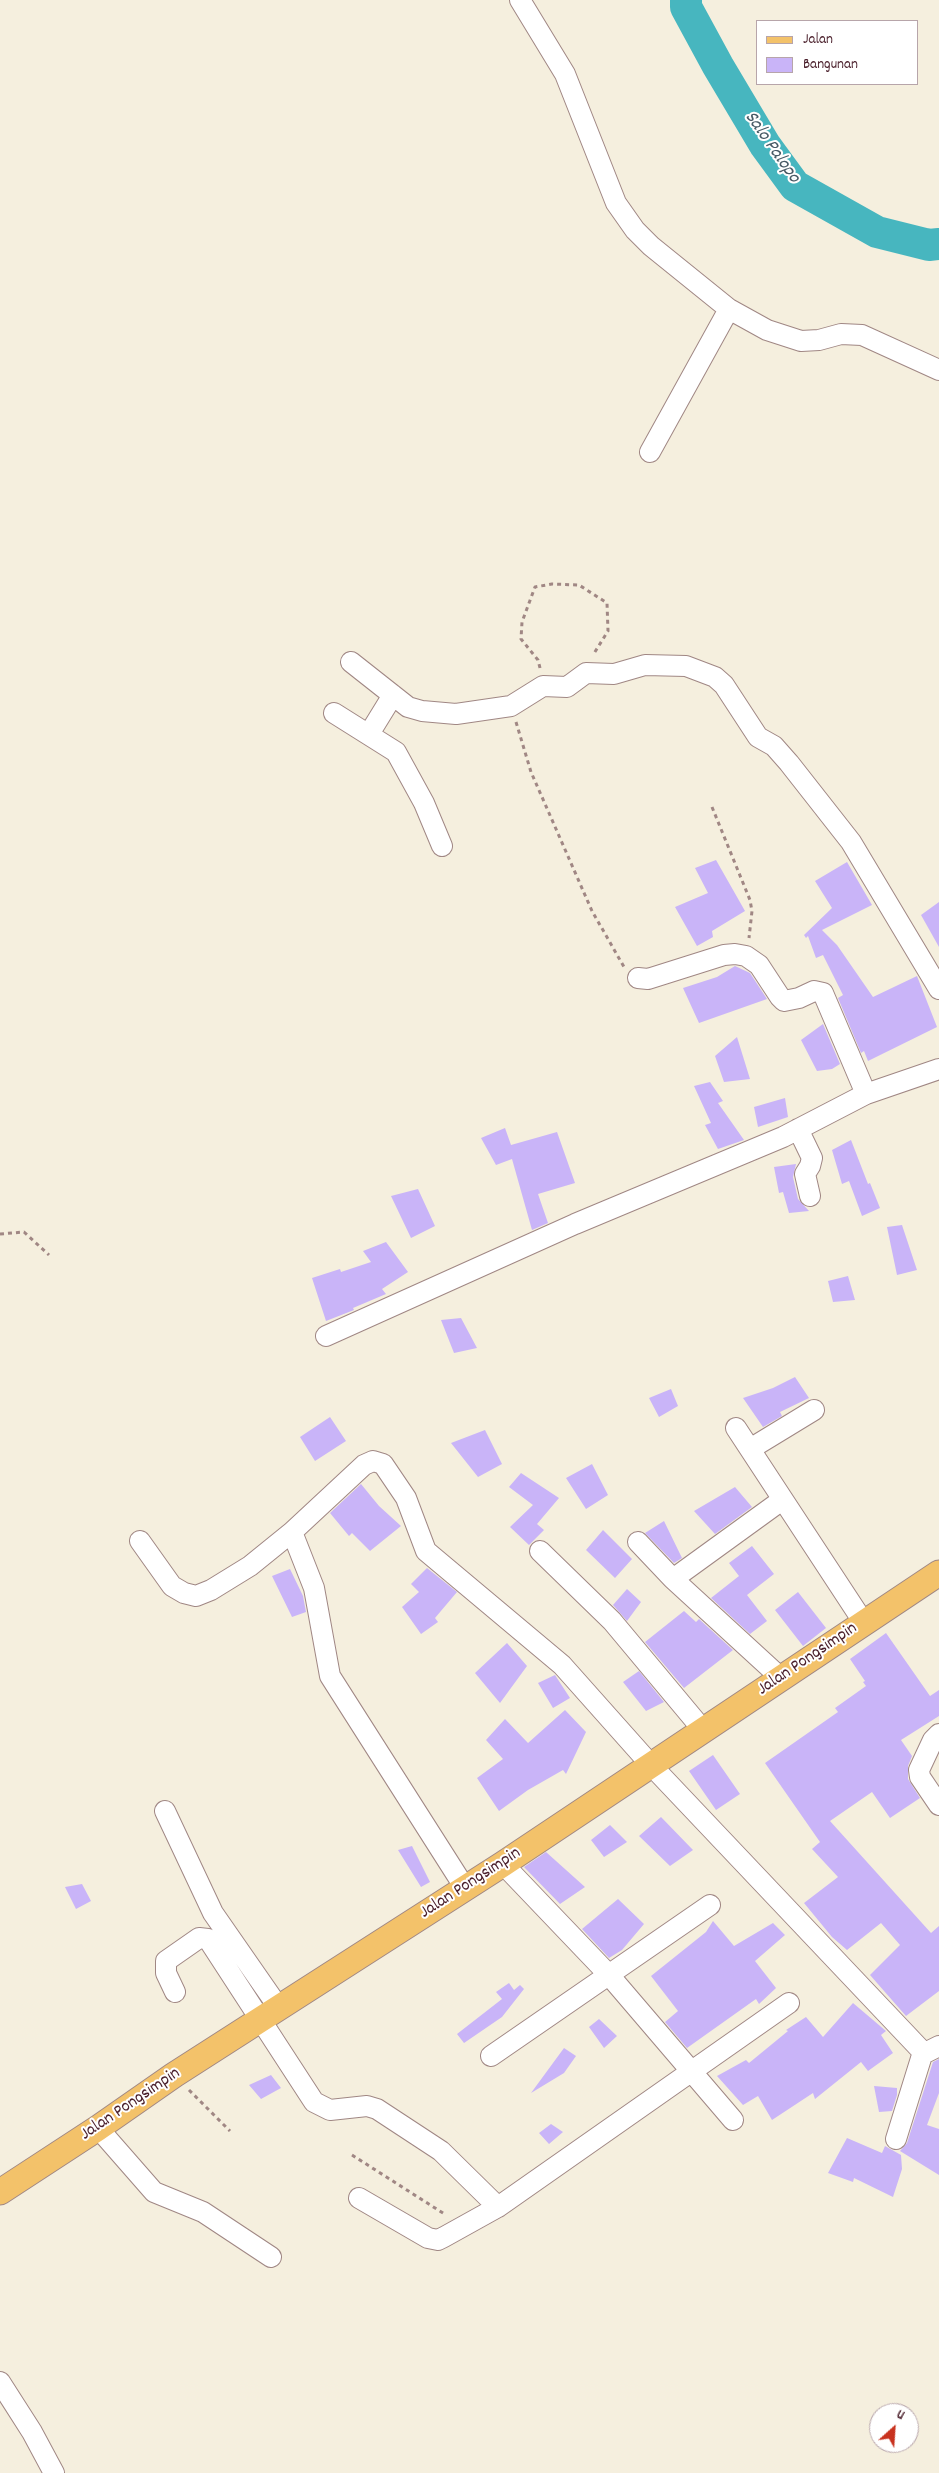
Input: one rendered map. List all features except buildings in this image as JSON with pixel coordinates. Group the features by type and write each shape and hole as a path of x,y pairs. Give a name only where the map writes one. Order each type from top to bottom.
{"main road":[{"name":"Jalan Pongsimpin","path":"0,2192 98,2128 174,2075 503,1864 939,1573"}],"street":[{"path":"520,0 565,74 622,213 651,246 729,309 766,330 801,341 819,340 841,334 862,334 939,370"},
{"path":"650,452 729,309"},
{"path":"351,662 408,707 436,713 456,714 511,706 543,686 567,687 586,673 614,674 638,666 653,664 686,666 697,669 719,680 758,737 774,746 851,842 939,989"},
{"path":"369,734 393,695"},
{"path":"334,712 396,752 424,802 442,846"},
{"path":"638,978 648,979 724,955 746,956 761,967 784,1001 799,998 814,991 823,993 866,1094"},
{"path":"326,1336 576,1224 798,1129 866,1094 939,1069"},
{"path":"798,1129 812,1158 805,1174 810,1196"},
{"path":"750,1449 814,1410"},
{"path":"736,1428 864,1623"},
{"path":"140,1541 172,1586 184,1594 196,1596 210,1590 250,1566 292,1532 364,1465 373,1461 383,1464 406,1498 426,1551 562,1665 651,1764 931,2049 896,2139"},
{"path":"672,1579 782,1500"},
{"path":"292,1532 314,1588 330,1676 465,1888"},
{"path":"638,1542 672,1579 781,1678"},
{"path":"540,1551 612,1621 703,1730"},
{"path":"939,1734 932,1740 919,1770 920,1777 939,1805"},
{"path":"165,1811 212,1913 269,2014 316,2104 330,2110 367,2106 377,2109 441,2151 498,2207"},
{"path":"503,1864 609,1975 733,2120"},
{"path":"491,2056 710,1905"},
{"path":"175,1992 166,1973 166,1961 199,1938 206,1938 211,1941 269,2014"},
{"path":"359,2198 433,2240 463,2227 498,2207 632,2115 691,2070 789,2003"},
{"path":"98,2128 154,2192 203,2212 271,2257"},
{"path":"0,2382 32,2432 54,2473"}],"path":[{"path":"543,686 538,660 521,639 522,622 535,588 552,584 579,585 607,603 608,631 580,676"},
{"path":"511,706 531,772 592,911 628,972 638,978"},
{"path":"712,807 752,906 746,956"},
{"path":"0,1234 24,1232 49,1255"},
{"path":"174,2075 230,2131"},
{"path":"352,2155 463,2227"}],"waterway":[{"name":"Salo Palopo","path":"686,0 686,7 718,66 765,145 795,186 877,232 929,245 939,244"}]}
